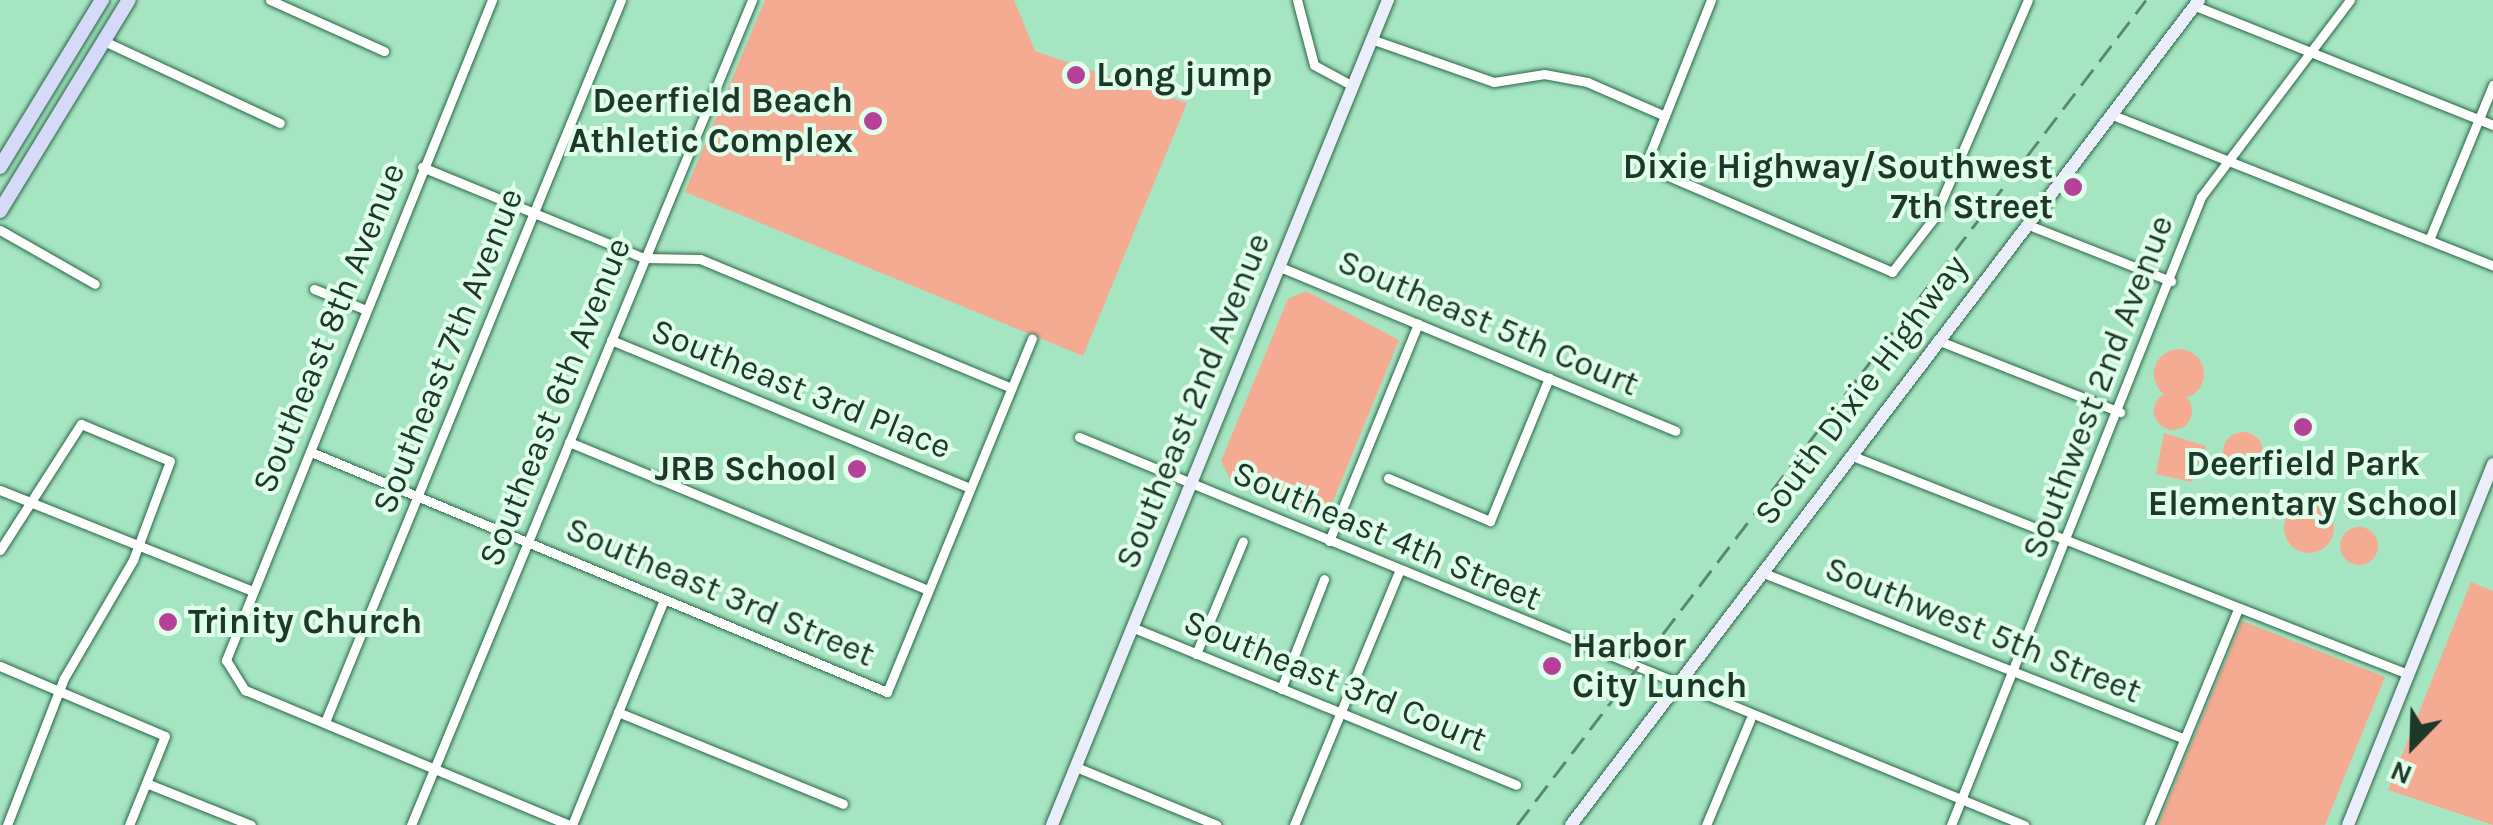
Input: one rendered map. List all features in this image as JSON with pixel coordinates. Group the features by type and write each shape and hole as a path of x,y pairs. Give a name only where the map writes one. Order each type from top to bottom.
{"main road":[{"path":"0,167 102,0"},
{"path":"108,34 116,0"},
{"path":"0,212 130,0"}],"street":[{"path":"270,0 384,51"},
{"name":"Southeast 8th Avenue","path":"325,722 232,678 226,660 364,309 492,0"},
{"name":"Southeast 7th Avenue","path":"325,722 621,0"},
{"name":"Southeast 6th Avenue","path":"411,825 752,0"},
{"path":"1296,0 1314,65 1352,86"},
{"name":"Southeast 2nd Avenue","path":"1052,825 1388,0"},
{"path":"1712,0 1644,166 1892,272 1934,218 2028,0"},
{"name":"Southwest 2nd Avenue","path":"1951,825 2120,412 2201,197 2350,0"},
{"path":"2195,2 2493,125"},
{"name":"South Dixie Highway","path":"1557,825 1574,818 2195,2"},
{"path":"108,34 280,122"},
{"path":"1370,38 1494,82 1544,74 1587,82 1663,115"},
{"path":"2428,240 2493,85"},
{"path":"2110,114 2493,266"},
{"path":"422,168 644,258 700,259 1012,388"},
{"path":"2026,224 2171,281"},
{"path":"0,230 95,284"},
{"name":"Southeast 5th Court","path":"1280,267 1675,431"},
{"path":"314,289 364,309"},
{"path":"1329,541 1418,324"},
{"name":"Southeast 3rd Place","path":"611,340 970,488"},
{"path":"569,442 928,590 1032,340"},
{"path":"1937,340 2120,412"},
{"path":"1388,478 1490,520 1549,378"},
{"path":"0,550 81,424 170,462 140,544 62,692 7,825"},
{"name":"Southeast 4th Street","path":"1079,437 1750,720 2024,825"},
{"name":"Southeast 3rd Street","path":"311,452 887,692 928,590"},
{"path":"1850,455 2408,674"},
{"path":"2348,825 2493,464"},
{"path":"0,490 254,592"},
{"path":"1196,654 1242,541"},
{"path":"1294,825 1399,571"},
{"name":"Southwest 5th Street","path":"1761,572 2184,739"},
{"path":"1281,689 1324,579"},
{"path":"325,722 571,825 664,599"},
{"path":"2149,825 2238,609"},
{"name":"Southeast 3rd Court","path":"1134,628 1516,785"},
{"path":"0,666 165,736 129,825"},
{"path":"618,712 843,804"},
{"path":"1706,825 1750,720"},
{"path":"1076,767 1216,825"},
{"path":"146,783 250,825"}],"shaded area":[{"path":"765,0 1014,0 1035,51 1187,103 1083,356 685,192"},
{"path":"1306,291 1399,340 1325,521 1232,483 1221,461 1288,299"},
{"path":"2179,349 2197,356 2204,374 2197,392 2179,399 2161,392 2154,374 2161,356"},
{"path":"2173,392 2187,397 2192,411 2187,425 2173,430 2159,425 2154,411 2159,397"},
{"path":"2243,432 2257,438 2263,452 2257,466 2243,472 2229,466 2223,452 2229,438"},
{"path":"2164,433 2206,446 2191,482 2156,474"},
{"path":"2309,503 2327,510 2334,528 2327,546 2309,553 2291,546 2284,528 2291,510"},
{"path":"2359,527 2372,533 2378,546 2372,559 2359,565 2346,559 2340,546 2346,533"},
{"path":"2471,582 2493,591 2493,825 2388,790"},
{"path":"2242,621 2385,677 2325,825 2158,825"}],"railway":[{"path":"1517,825 2146,0"}],"place":[{"name":"Long jump","path":"1076,75"},
{"name":"Deerfield Beach Athletic Complex","path":"873,121"},
{"name":"Dixie Highway/Southwest 7th Street","path":"2073,187"},
{"name":"Deerfield Park Elementary School","path":"2303,427"},
{"name":"JRB School","path":"857,469"},
{"name":"Trinity Church","path":"168,622"},
{"name":"Harbor City Lunch","path":"1552,666"}]}
